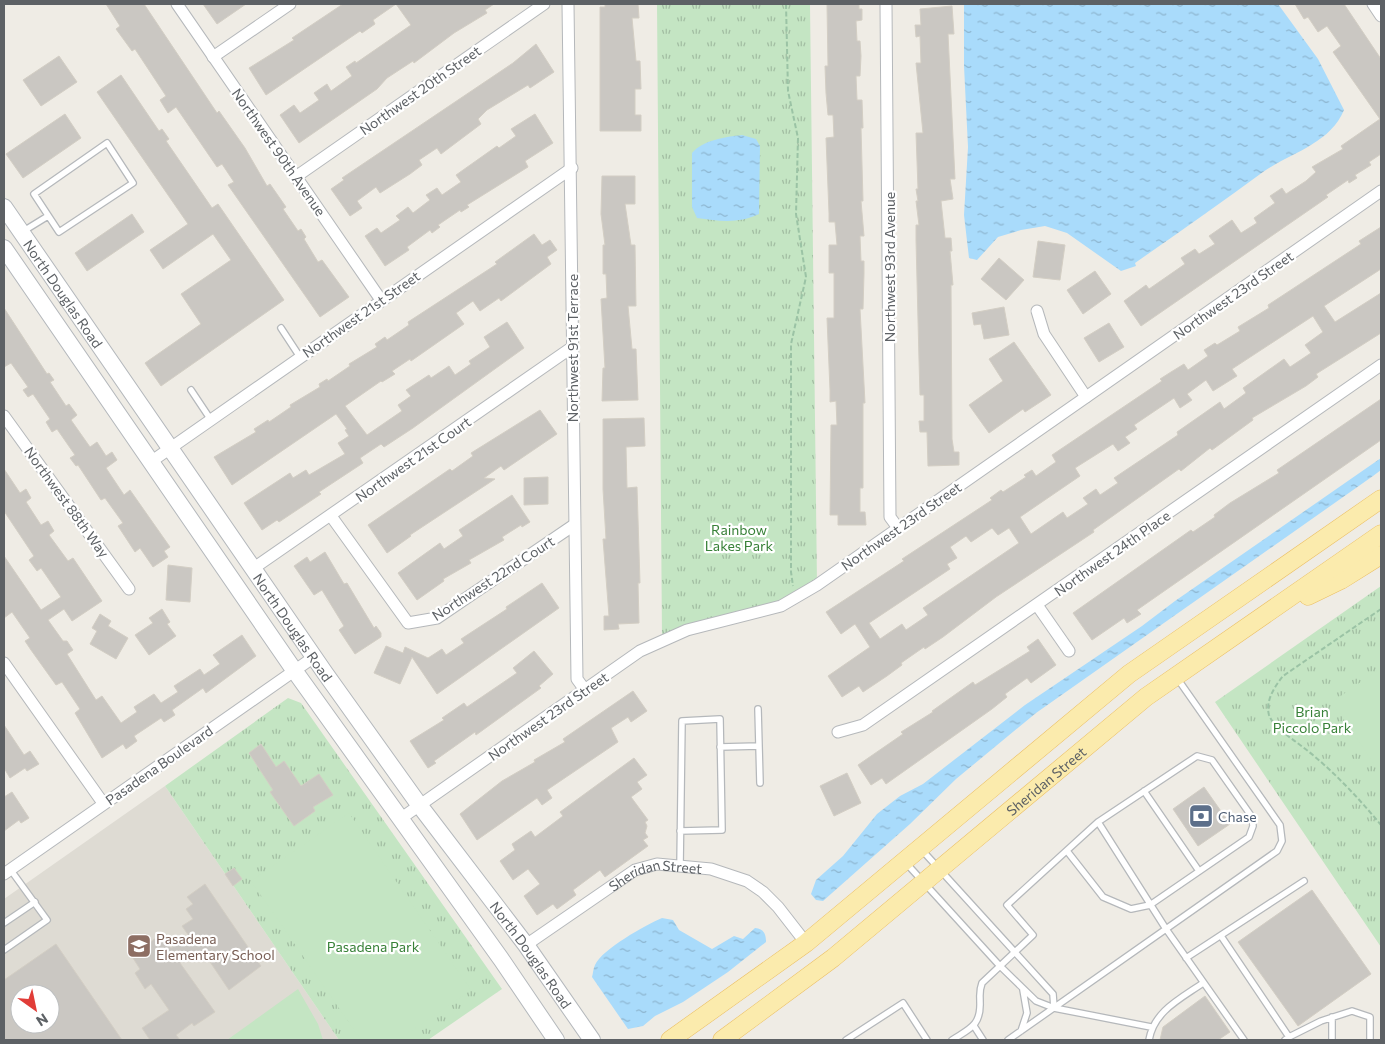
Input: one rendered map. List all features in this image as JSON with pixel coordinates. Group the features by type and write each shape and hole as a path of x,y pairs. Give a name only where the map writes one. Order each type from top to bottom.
{"main road":[{"name":"North Douglas Road","path":"4,207 314,657 420,806 526,945 592,1040"},
{"name":"North Douglas Road","path":"4,248 294,670 501,959 556,1040"},
{"name":"Sheridan Street","path":"670,1040 806,943 1129,674 1381,499"},
{"name":"Sheridan Street","path":"722,1040 833,958 1146,697 1381,534"},
{"path":"1256,622 1340,580 1381,555"}],"street":[{"name":"Northwest 90th Avenue","path":"177,4 381,300"},
{"path":"213,57 290,4"},
{"name":"Northwest 20th Street","path":"297,176 544,4"},
{"name":"Northwest 91st Terrace","path":"568,4 572,168 572,348 577,679 585,690"},
{"name":"Northwest 93rd Avenue","path":"886,4 890,517 898,528"},
{"path":"1372,4 1381,16"},
{"name":"Northwest 21st Street","path":"152,461 572,168"},
{"name":"Northwest 23rd Street","path":"400,819 640,651 662,639 687,630 781,606 795,599 1381,191"},
{"path":"1037,310 1044,334 1086,397"},
{"name":"Northwest 21st Court","path":"254,568 572,348"},
{"name":"Northwest 24th Place","path":"838,732 863,724 1381,365"},
{"name":"Northwest 88th Way","path":"4,416 129,589"},
{"name":"Northwest 22nd Court","path":"331,516 408,623 437,618 574,525"},
{"path":"1037,605 1069,651"},
{"name":"Pasadena Boulevard","path":"7,871 314,657"},
{"path":"4,663 103,803"},
{"name":"Sheridan Street","path":"526,945 635,870 657,864 711,869 746,882 763,892 778,907 806,943"}],"lane":[{"path":"107,143 133,183 59,232 48,216 34,194 107,143"},
{"path":"22,233 48,216"},
{"path":"281,328 300,357"},
{"path":"191,390 211,420"},
{"path":"1008,1040 1277,852 1282,841 1280,825 1176,676"},
{"path":"758,710 760,784"},
{"path":"680,831 722,830 720,719 682,721 680,831 680,866"},
{"path":"720,747 759,746"},
{"path":"952,1040 974,1026 980,1017 979,990 982,983 1033,935 1007,905 1098,822 1196,756 1212,760 1252,817 1253,826 1249,837 1150,905 1132,909 1103,897 1067,851"},
{"path":"1144,791 1199,871"},
{"path":"1098,822 1166,929 1244,1040"},
{"path":"921,848 1053,994 1054,1008"},
{"path":"905,861 999,965 1036,1001 1054,1008 1151,1027"},
{"path":"4,950 47,920 35,902 7,871"},
{"path":"1186,958 1304,881"},
{"path":"4,923 35,902"},
{"path":"1221,936 1287,1039 1332,1017 1352,1011 1370,1017 1370,1040"},
{"path":"1149,1040 1151,1027 1161,1012 1203,982"},
{"path":"1021,1032 1027,1013 1022,988"},
{"path":"846,1040 903,1003 927,1040"},
{"path":"1332,1017 1332,1040"},
{"path":"974,1026 983,1040"}],"path":[{"path":"786,4 788,92 798,138 796,214 806,277 791,344 791,572 795,599"},
{"path":"1381,609 1283,676 1275,686 1268,704 1269,715 1277,726 1312,753 1381,825"}],"shaded area":[{"name":"Pasadena Elementary School","path":"165,786 339,1040 4,1040 4,899"}],"green space":[{"name":"Rainbow Lakes Park","path":"657,4 810,4 817,585 795,599 662,639"},
{"name":"Brian Piccolo Park","path":"1381,586 1381,947 1215,702"},
{"path":"1381,668 1381,774 1332,702"},
{"name":"Pasadena Park","path":"288,698 301,703 502,989 428,1040 339,1040 165,786"},
{"path":"349,813 471,990 398,1040 361,1040 251,881"},
{"path":"298,989 318,1024 323,1040 227,1040"}],"water":[{"path":"964,4 1278,4 1318,59 1344,110 1338,122 1319,140 1263,172 1135,263 1136,266 1121,271 1067,233 1045,226 1021,230 998,237 977,260 969,258 964,215 968,147 964,66"},
{"path":"742,135 756,139 760,146 759,214 744,219 721,221 697,218 692,207 692,153 708,142"},
{"path":"1381,458 1381,470 1373,476 1036,713 956,779 910,824 823,901 816,900 811,894 816,880 843,856 877,814 900,796 923,784 1025,705 1142,626"},
{"path":"662,918 673,920 679,930 712,949 734,936 743,939 755,928 761,929 764,932 766,942 728,972 683,1002 655,1016 643,1026 628,1029 592,977 594,968 599,959 615,945"}],"building":[{"path":"106,4 144,4 217,113 219,111 245,148 267,186 270,184 286,207 283,209 298,231 301,229 306,237 304,239 318,262 322,260 349,297 320,317 228,185 234,182 222,164 217,167 176,107 168,113 160,100 166,96 135,49 132,51 116,29 120,26"},
{"path":"203,4 246,4 217,24"},
{"path":"343,4 396,4 373,20 375,24 362,33 360,31 266,95 249,68 294,40 292,38"},
{"path":"396,4 494,4 485,10 487,13 454,33 414,63 413,61 387,78 377,89 299,143 280,115 294,105 300,113 319,100 314,93 327,84 331,91 352,76 346,67 355,61 356,63 411,25"},
{"path":"605,4 638,4 639,18 632,18 636,61 640,61 641,89 635,89 635,115 641,115 641,131 600,131 600,7 605,7"},
{"path":"827,4 859,4 859,9 862,9 862,20 856,21 857,41 860,41 861,56 860,76 856,76 857,100 862,100 863,128 861,128 863,201 861,201 864,236 860,236 861,261 864,261 864,273 863,309 860,309 865,403 863,403 863,488 860,488 860,512 865,512 866,525 838,525 838,515 830,515 831,425 837,425 836,401 830,402 827,318 834,318 834,273 829,273 829,245 837,245 835,222 829,222 826,138 834,137 833,115 828,115 826,93 825,66 828,66"},
{"path":"1295,4 1344,4 1381,59 1381,154 1369,162 1371,165 1355,175 1357,178 1349,183 1348,180 1326,195 1328,197 1141,326 1124,301 1146,285 1149,289 1185,264 1181,258 1195,249 1199,254 1215,244 1209,236 1232,220 1241,233 1257,223 1254,218 1275,203 1270,196 1282,188 1286,194 1306,181 1316,172 1312,167 1343,149 1341,146 1380,119 1333,52 1341,46 1327,26 1318,32 1308,17 1304,19"},
{"path":"952,6 954,34 948,34 955,179 950,179 953,199 941,201 945,238 951,238 952,251 950,251 953,285 951,285 952,439 954,452 959,452 959,465 928,466 927,432 920,432 919,421 924,421 924,395 920,395 916,240 916,225 919,225 916,201 918,201 916,189 918,189 916,133 923,133 916,63 921,63 920,36 916,37 915,25 921,25 920,9"},
{"path":"536,44 554,72 530,88 528,85 487,110 478,119 481,124 441,154 437,148 419,160 422,165 380,193 376,187 357,201 362,208 350,216 331,189 344,180 342,178 513,63"},
{"path":"59,56 77,82 41,106 23,80"},
{"path":"121,75 159,131 162,129 169,139 166,141 212,208 218,204 284,300 161,386 145,363 201,324 181,294 231,260 213,234 163,269 150,250 188,224 97,92"},
{"path":"65,114 81,138 23,178 6,154"},
{"path":"535,114 553,143 525,161 528,167 467,205 469,207 461,212 460,210 438,225 440,227 432,233 430,230 407,247 409,250 385,266 365,236 377,228 381,233 400,220 396,216 408,207 413,213 430,200 426,195 437,188 442,195 461,182 456,175 497,146 499,148 516,136 511,129"},
{"path":"602,176 635,176 635,204 625,204 631,245 635,245 636,306 628,306 632,349 636,349 638,400 602,401 603,368 605,368 601,299 607,298 606,274 603,274 603,245 605,245 601,214"},
{"path":"132,214 144,232 87,271 75,253"},
{"path":"1381,227 1381,269 1324,306 1335,322 1381,293 1381,333 1316,374 1318,377 1306,386 1252,418 1253,420 1212,450 1210,448 1181,471 1179,469 1093,530 1094,532 996,597 943,637 901,663 902,665 887,676 863,692 859,686 842,697 828,676 870,647 855,624 841,634 826,612 992,500 990,498 1001,490 1003,492 1026,477 1024,475 1032,470 1036,476 1056,462 1052,455 1162,381 1160,379 1171,372 1184,364 1188,370 1208,356 1204,350 1215,343 1217,345 1240,331 1238,327 1269,308 1268,305 1361,244 1359,241","holes":["1313,316 1323,332 1305,345 1311,353 1290,367 1284,359 1243,388 1246,393 1224,409 1220,402 1177,432 1178,435 1114,478 1118,483 1100,495 1096,489 1083,498 1088,504 1067,518 1063,512 1031,534 1020,517 1080,476 1075,468 1113,444 1118,451 1130,443 1125,437 1137,429 1134,425 1174,398 1180,408 1192,400 1187,394 1206,380 1213,391 1237,376 1232,369","992,528 998,535 1009,528 1019,543 923,608 928,615 906,630 902,624 880,639 869,623 950,569 947,564 957,558 950,547 966,536 971,542"]},
{"path":"534,234 542,245 550,240 557,250 547,257 551,264 501,301 499,298 480,311 473,301 456,313 464,324 411,361 410,359 392,371 395,374 381,381 345,406 367,435 402,411 398,405 411,396 406,390 429,375 431,378 449,366 455,375 471,364 469,361 490,347 484,337 507,322 524,348 413,428 384,447 381,444 360,458 363,463 319,492 321,494 279,522 277,520 262,530 244,503 290,473 293,478 306,470 309,475 345,454 338,443 349,436 345,430 347,429 336,414 232,485 214,457 256,432 254,429 268,420 269,422 291,407 290,405 320,387 319,384 327,379 328,381 350,366 349,364 377,347 375,344 385,337 387,340 409,325 408,322 497,264 495,262"},
{"path":"1038,241 1065,245 1060,280 1033,277"},
{"path":"999,258 1024,280 1006,300 981,279"},
{"path":"1095,271 1111,294 1083,314 1067,290"},
{"path":"1004,307 1009,335 984,339 981,324 974,325 972,313"},
{"path":"4,308 47,374 49,373 54,380 50,382 66,406 69,404 77,415 71,420 90,447 97,442 106,456 112,452 117,460 106,468 124,495 130,490 170,547 164,551 168,557 153,567 140,548 135,552 118,526 123,523 105,498 101,500 78,465 76,466 70,458 75,455 57,429 52,432 46,422 50,419 33,394 28,397 23,390 28,387 11,363 4,367"},
{"path":"1109,323 1124,347 1099,362 1084,338"},
{"path":"1014,342 1051,395 1025,412 1023,409 989,433 969,405 1003,381 989,359"},
{"path":"1381,399 1381,440 1137,610 1141,614 1127,623 1124,618 1092,640 1073,613 1191,530 1193,532 1215,517 1214,515 1230,503 1279,473 1277,470"},
{"path":"540,410 557,434 504,470 501,466 484,478 495,479 410,535 387,553 368,525 450,469 452,471 473,456 471,453"},
{"path":"644,418 645,446 626,447 627,488 637,487 640,583 638,583 639,623 618,624 619,629 604,630 604,616 609,616 603,539 606,539 603,489 603,419"},
{"path":"4,469 20,493 26,489 31,498 26,502 41,525 48,521 54,531 49,535 68,561 73,558 102,601 72,621 64,609 48,620 63,641 67,641 73,650 67,654 96,700 102,696 121,723 137,712 134,707 154,694 161,703 178,692 174,686 200,669 204,675 220,664 213,655 242,635 256,656 206,693 203,688 172,710 175,715 164,722 161,718 134,736 137,741 126,749 123,744 102,758 75,713 80,709 62,682 56,685 25,641 30,638 12,612 4,618 4,556 41,610 61,597 41,568 37,571 29,560 34,556 4,511"},
{"path":"548,477 548,504 524,505 524,478"},
{"path":"512,495 530,522 522,527 521,525 502,537 504,540 469,560 471,563 443,579 444,581 417,600 398,573 440,543 444,549 463,536 459,530"},
{"path":"325,552 344,584 347,583 374,628 376,626 381,633 381,637 355,654 339,630 344,626 322,590 314,595 294,566 307,557 310,562"},
{"path":"168,565 192,568 190,602 166,600"},
{"path":"542,583 559,608 437,694 412,657 400,684 374,673 386,646 403,653 405,647 428,658 442,649 446,655 464,643 461,639"},
{"path":"162,609 170,622 167,624 176,636 149,655 135,635 153,623 149,618"},
{"path":"100,614 111,621 108,626 128,638 116,659 90,644 97,631 92,628"},
{"path":"1038,639 1056,665 1031,683 1027,678 1005,694 1007,697 992,709 886,784 882,778 871,785 858,765 903,734 901,732 933,712 973,682 975,685 1030,651 1027,647"},
{"path":"534,651 553,674 539,686 541,688 476,735 475,732 434,761 436,763 428,768 410,741 444,720 442,718 464,703 467,707 517,673 513,668"},
{"path":"633,691 647,711 631,722 628,717 611,728 618,742 547,790 552,798 542,805 537,798 477,840 460,814 502,781 565,742 563,739"},
{"path":"4,725 24,755 30,751 39,764 27,771 25,768 10,778 4,768"},
{"path":"261,744 276,767 284,761 301,786 319,774 333,795 313,807 315,811 294,826 270,792 273,790 249,753"},
{"path":"634,758 647,775 637,782 642,789 631,797 648,820 645,822 647,826 645,833 648,837 643,840 648,846 605,877 600,870 573,890 576,895 557,909 553,904 537,915 524,896 540,884 528,869 513,880 500,861 515,850 512,844 531,831 535,837 563,816 560,812"},
{"path":"847,773 861,803 834,816 820,786"},
{"name":"Chase","path":"1204,787 1230,824 1198,846 1173,809"},
{"path":"12,792 29,818 21,823 19,820 4,831 4,797"},
{"path":"234,868 242,879 233,886 225,874"},
{"path":"205,884 261,966 229,990 204,953 200,956 197,952 180,963 215,1012 194,1026 192,1023 176,1035 180,1040 150,1040 142,1028 169,1010 151,984 145,989 135,973 140,969 131,955 162,934 171,948 189,936 182,926 193,919 186,909 193,904 187,897"},
{"path":"1312,890 1371,974 1298,1026 1238,942"},
{"path":"56,944 122,1040 4,1040 4,980"},
{"path":"1205,996 1230,1032 1218,1040 1160,1040 1163,1027"}],"place":[{"name":"Chase","path":"1201,816"},
{"name":"Pasadena Elementary School","path":"139,946"}]}
